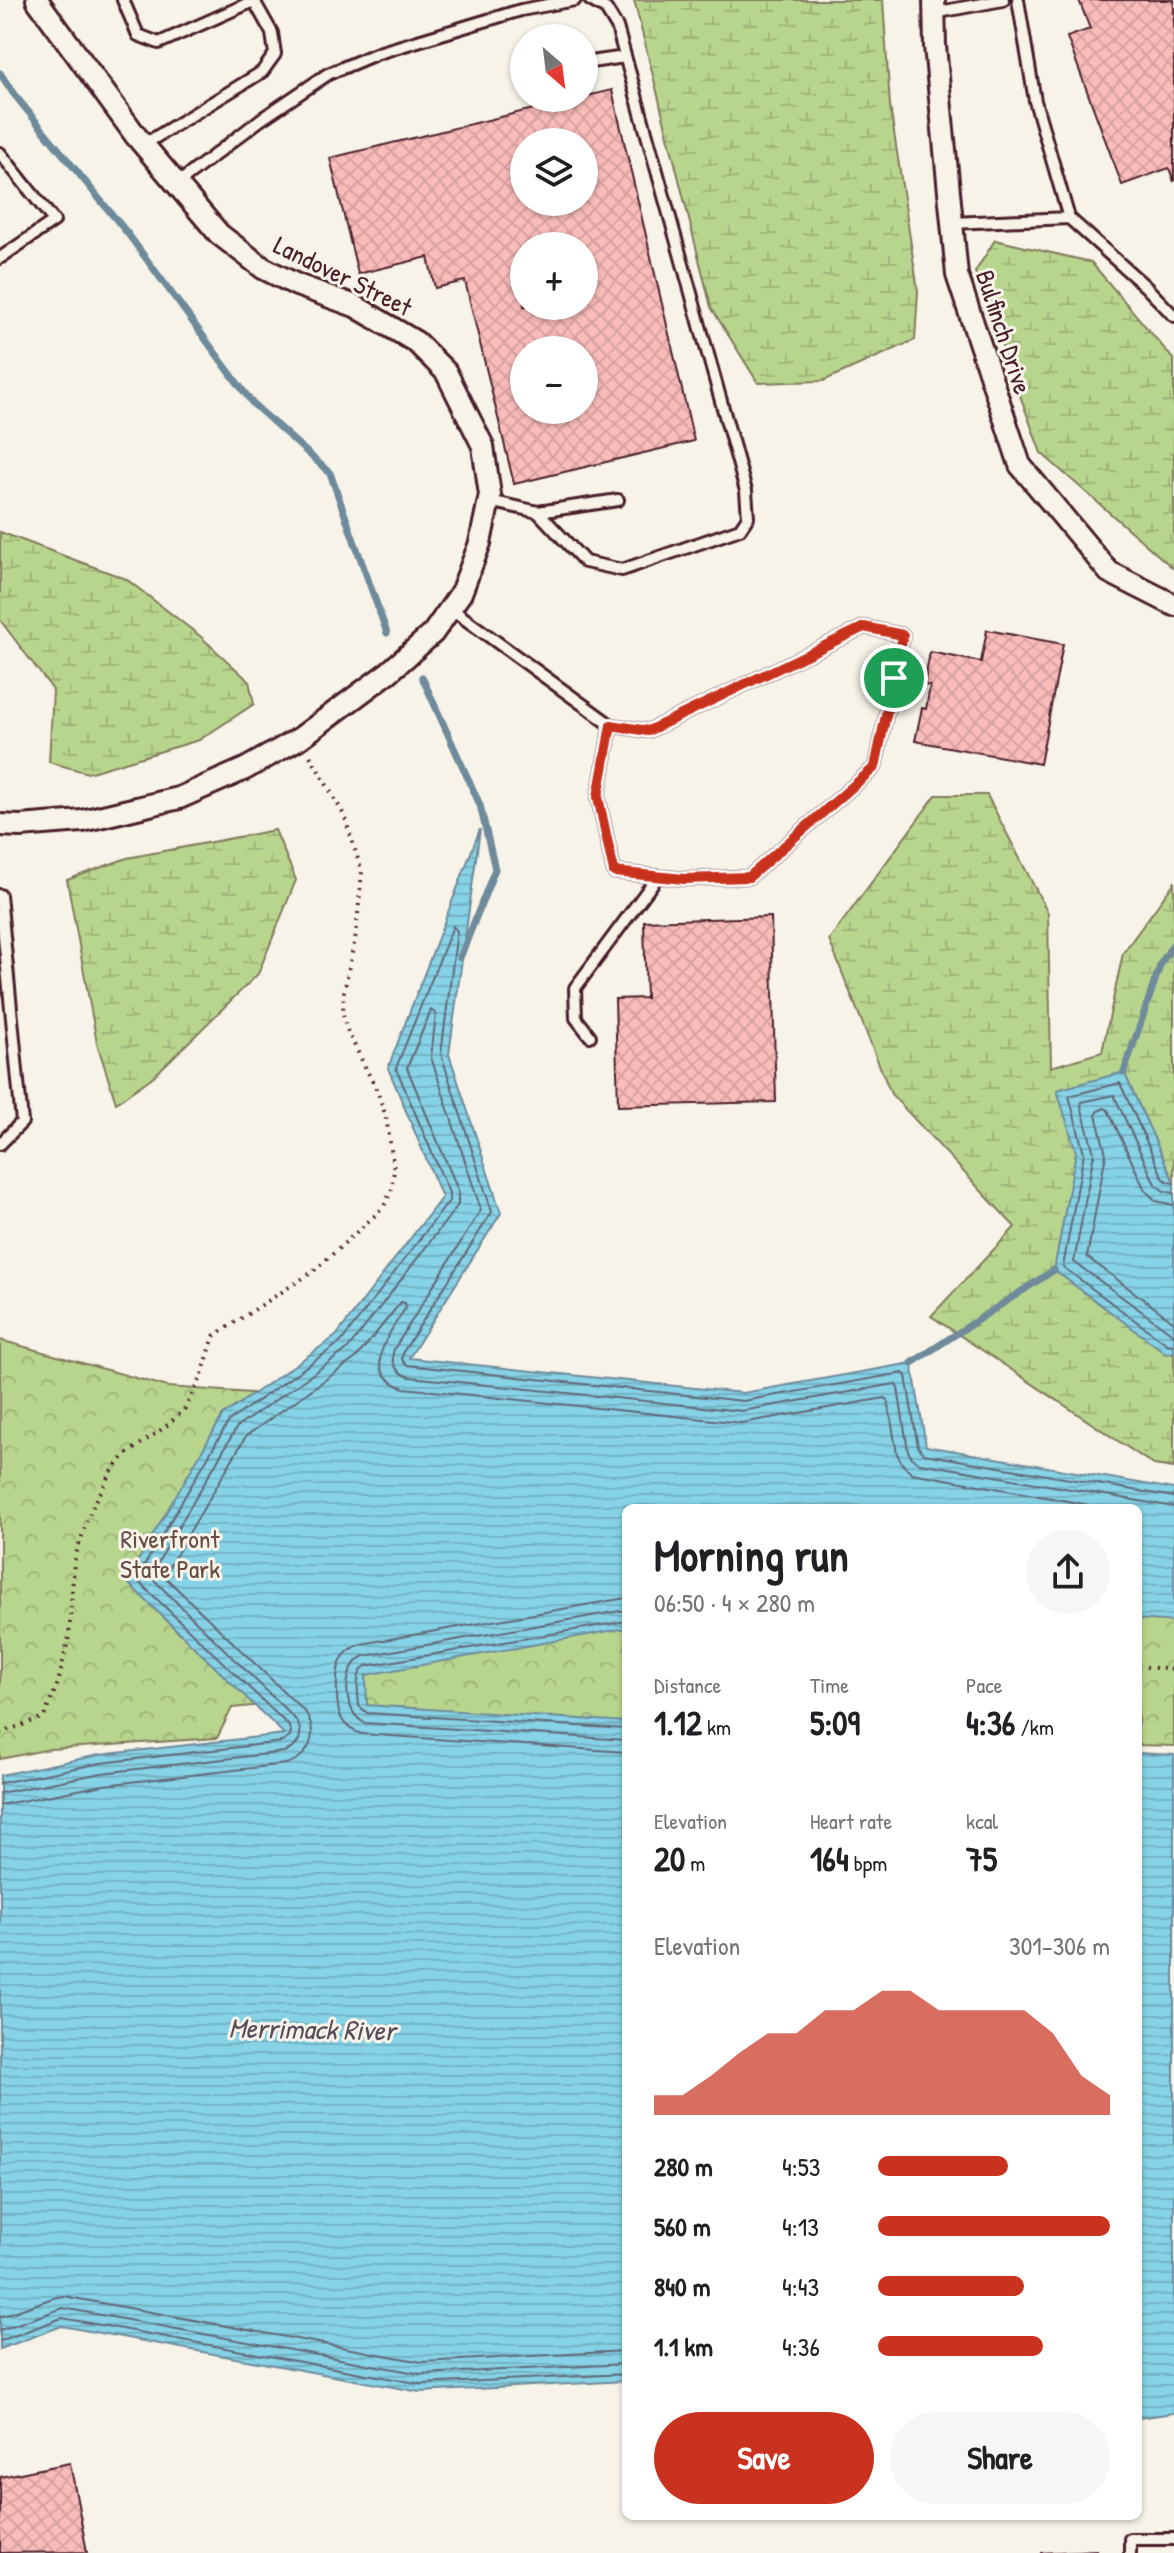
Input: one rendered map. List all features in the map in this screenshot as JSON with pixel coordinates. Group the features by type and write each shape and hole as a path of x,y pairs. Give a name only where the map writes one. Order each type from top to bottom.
{"street":[{"name":"Landover Street","path":"0,825 82,821 179,798 245,769 300,738 389,672 433,633 461,593 480,543 490,495 483,446 446,372 416,342 355,306 297,285 263,268 219,234 143,145 37,0"},
{"name":"Bulfinch Drive","path":"934,6 935,46 957,275 1020,465 1109,572 1174,605"}],"lane":[{"path":"123,0 138,35 159,43 255,0 272,33 275,54 262,72 143,145"},
{"path":"177,184 260,120 328,74 378,53 521,10 575,0"},
{"path":"538,512 585,562 622,570 740,529 748,517 746,491 617,27 606,9 590,0"},
{"path":"934,6 1003,0"},
{"path":"1018,0 1035,101 1069,218 1174,316"},
{"path":"598,61 625,57"},
{"path":"0,153 54,221 0,258"},
{"path":"952,223 1069,218"},
{"path":"489,501 538,512 618,500"},
{"path":"450,608 611,725 648,731 864,627 903,635 875,767 749,877 684,879 614,872 598,797 611,725"},
{"path":"590,1036 576,1018 575,988 658,876"},
{"path":"0,895 22,1122 0,1144"},
{"path":"1130,2553 1130,2539 1174,2539"}],"path":[{"path":"0,1733 44,1717 58,1683 69,1637 74,1562 85,1526 101,1489 125,1455 184,1410 201,1378 214,1336 314,1271 372,1220 389,1198 394,1169 386,1117 378,1093 346,1028 343,1003 359,913 362,872 344,815 300,738"},
{"path":"1142,1666 1174,1670"}],"green space":[{"path":"634,0 883,0 890,106 918,291 915,340 823,381 758,383 711,307"},
{"path":"995,240 1091,262 1174,360 1174,569 1041,453 975,272"},
{"path":"0,532 126,579 200,636 249,681 254,704 199,740 88,773 49,762 53,690 0,620"},
{"path":"936,795 987,795 1048,913 1051,1067 1102,1052 1123,953 1174,883 1174,1468 1154,1465 931,1316 1015,1227 891,1094 829,940"},
{"path":"275,830 296,880 258,974 154,1076 116,1103 97,1043 67,880 127,858"},
{"name":"Riverfront State Park","path":"0,1340 168,1387 308,1397 1174,1503 1174,1746 1142,1745 1142,1504 622,1504 622,1724 301,1701 232,1708 217,1738 50,1749 0,1759"}],"water":[{"name":"Merrimack River","path":"480,829 449,1054 501,1213 409,1358 743,1393 912,1363 926,1446 1174,1489 1174,1622 1142,1619 1142,1504 622,1504 622,1629 366,1675 367,1705 622,1722 622,2381 420,2392 62,2326 0,2349 0,1775 99,1755 284,1734 126,1581 223,1415 336,1336 442,1197 388,1068"},
{"path":"1124,1072 1174,1182 1174,1352 1167,1354 1054,1270 1076,1152 1057,1090"},
{"path":"1142,1753 1174,1755 1174,2413 1142,2417"}],"building":[{"path":"1079,0 1174,0 1174,182 1169,168 1122,185 1067,37 1090,29"},
{"path":"612,90 694,441 514,484 465,281 435,288 428,257 358,274 330,158 521,112 598,112 598,93"},
{"path":"987,630 1063,644 1040,764 915,741 930,686 924,685 930,652 981,662"},
{"path":"771,917 776,1102 618,1106 615,999 646,998 644,921"},
{"path":"70,2463 87,2552 0,2553 0,2477"},
{"path":"1096,2550 1096,2553 1041,2553"}],"waterway":[{"path":"0,73 128,234 253,404 330,473 387,633"},
{"path":"422,677 480,805 495,869 460,958"},
{"path":"1124,1072 1161,963 1174,943"},
{"path":"912,1363 1054,1270"}],"route":[{"path":"864,627 903,635 894,678 875,767 749,877 684,879 614,872 598,797 611,725 648,731 864,627"}]}
